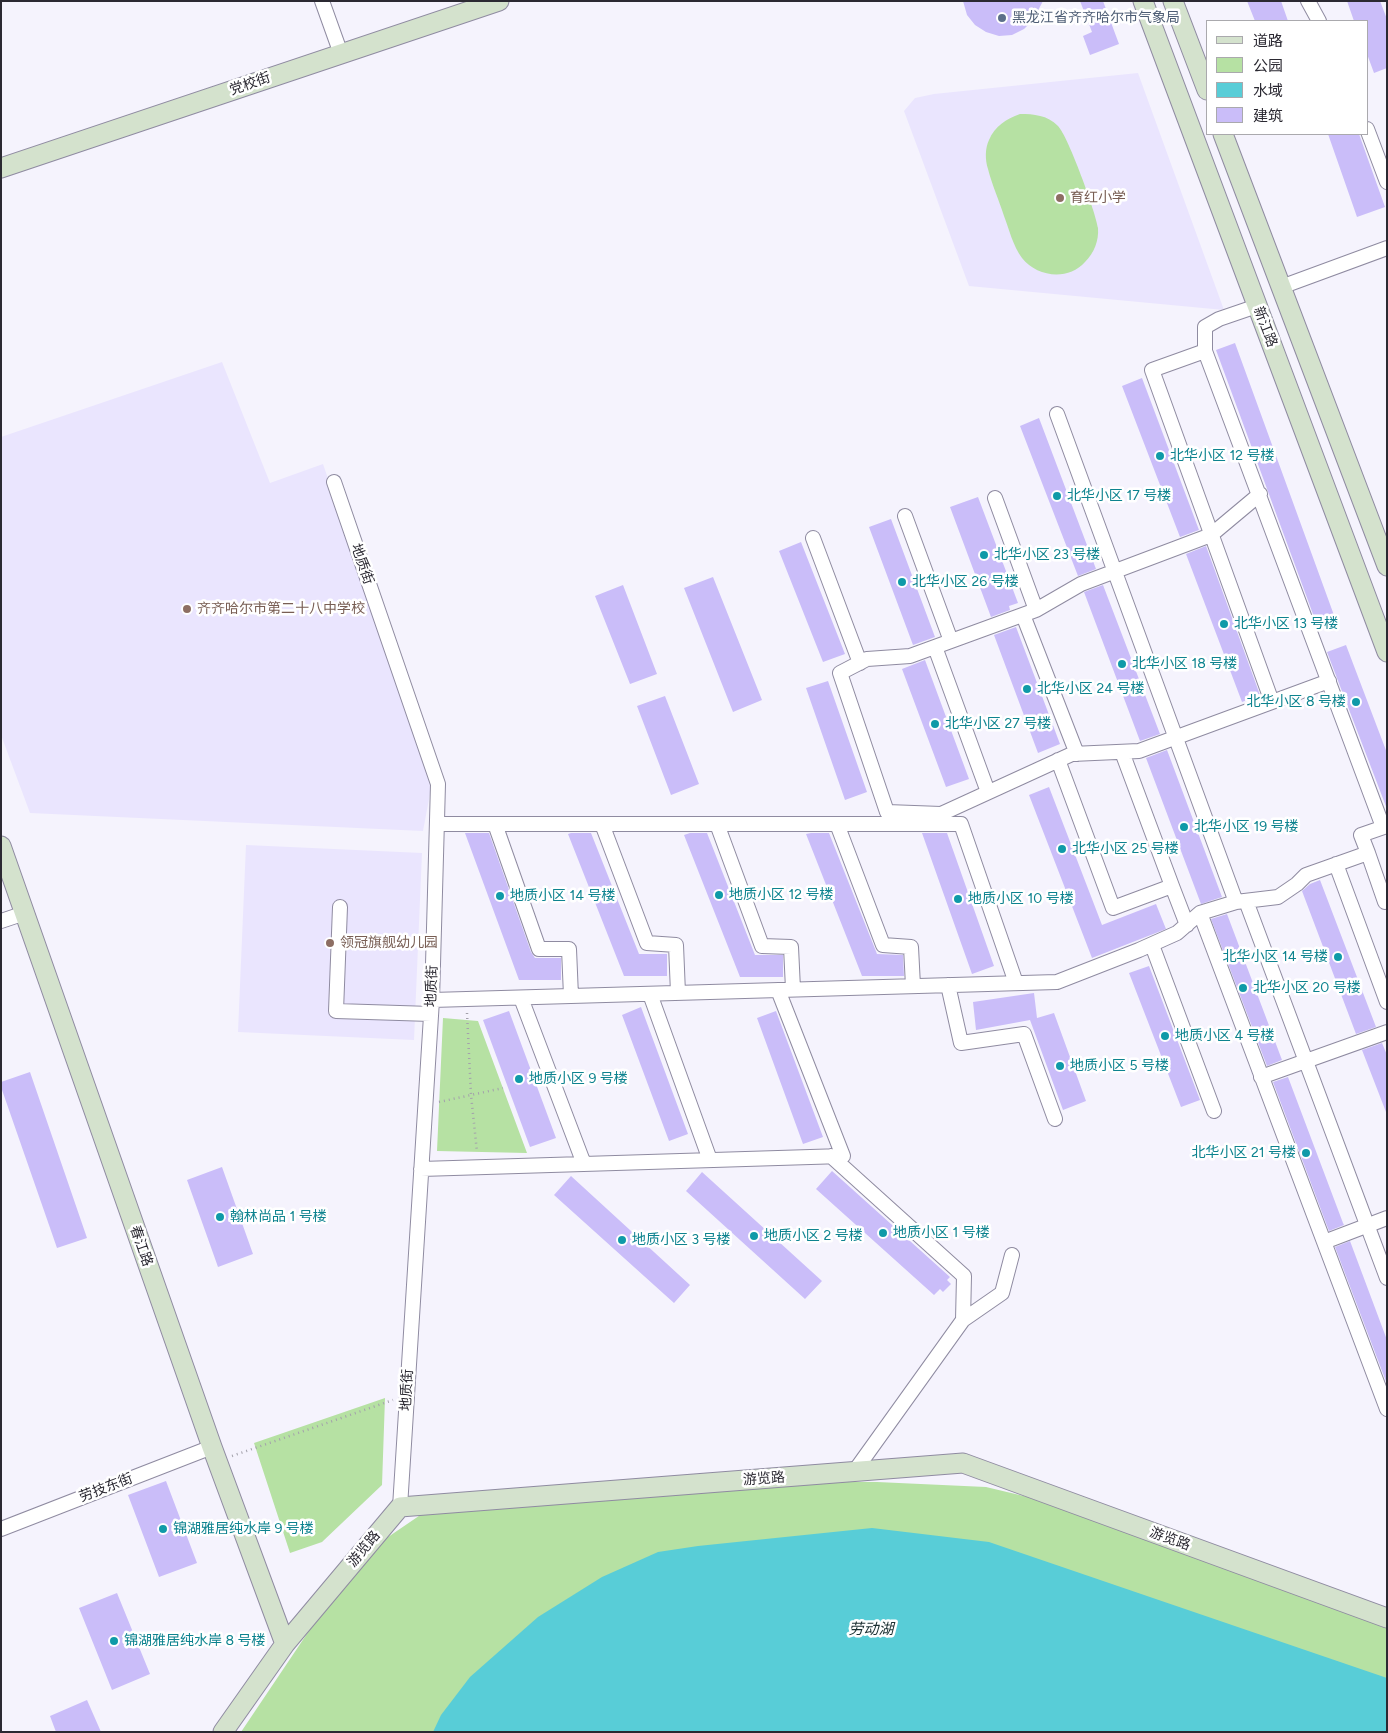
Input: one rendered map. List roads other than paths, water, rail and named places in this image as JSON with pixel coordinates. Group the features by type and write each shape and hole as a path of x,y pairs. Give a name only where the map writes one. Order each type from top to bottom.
{"main road":[{"name":"党校街","path":"1,168 499,1"},
{"name":"新江路","path":"1144,1 1387,652"},
{"path":"1173,1 1206,87"},
{"path":"1223,135 1387,566"},
{"name":"春江路","path":"1,846 214,1454 285,1644"},
{"name":"游览路","path":"223,1732 285,1644 400,1507 963,1463 1387,1618"}],"street":[{"path":"322,1 341,54"},
{"path":"1308,1 1318,20"},
{"path":"1368,132 1387,182"},
{"path":"1281,287 1387,248"},
{"path":"1258,306 1219,319 1205,328 1205,351 1260,494 1328,681 1385,826 1361,834 1385,902 1387,901"},
{"path":"1205,351 1152,370 1272,702"},
{"path":"1057,414 1175,738 1306,1062 1387,1278"},
{"name":"地质街","path":"334,482 438,784 431,1007 400,1507"},
{"path":"1260,494 1211,535 1082,584 1029,612 935,647 910,656 867,660 840,673 887,812 941,814 1072,754 1139,751 1328,681"},
{"path":"995,498 1029,612 1077,754"},
{"path":"905,516 951,641"},
{"path":"813,538 860,663"},
{"path":"935,647 988,792"},
{"path":"1122,752 1187,924"},
{"path":"1058,760 1113,908 1172,886"},
{"path":"437,824 961,824 1016,983"},
{"path":"495,824 539,949 569,949 571,996"},
{"path":"602,824 647,943 676,945 678,993"},
{"path":"717,824 762,946 791,948 794,990"},
{"path":"837,824 883,945 911,947 913,986"},
{"path":"340,907 336,1011 431,1007 467,999 1057,982 1152,945 1177,933 1200,914 1241,902 1278,897 1297,884 1306,875 1368,853"},
{"path":"1336,864 1387,1002"},
{"path":"1,922 25,913"},
{"path":"1200,914 1387,1409"},
{"path":"1152,945 1214,1111"},
{"path":"948,985 961,1042 1024,1034 1055,1119"},
{"path":"421,1168 842,1156 778,990"},
{"path":"650,994 710,1160"},
{"path":"521,998 584,1164"},
{"path":"1262,1077 1387,1032"},
{"path":"831,1156 964,1276 963,1320"},
{"path":"1324,1242 1387,1218"},
{"path":"854,1472 963,1320 1002,1293 1012,1255"},
{"name":"劳技东街","path":"1,1529 214,1454"}],"water":[{"name":"劳动湖","path":"872,1528 989,1542 1387,1678 1387,1732 433,1732 441,1715 470,1677 538,1617 602,1577 658,1552 698,1546"}],"place":[{"name":"黑龙江省齐齐哈尔市气象局","path":"1002,18"},
{"name":"育红小学","path":"1060,198"},
{"name":"北华小区 12 号楼","path":"1160,456"},
{"name":"北华小区 17 号楼","path":"1057,496"},
{"name":"北华小区 23 号楼","path":"984,555"},
{"name":"北华小区 26 号楼","path":"902,582"},
{"name":"齐齐哈尔市第二十八中学校","path":"187,609"},
{"name":"北华小区 13 号楼","path":"1224,624"},
{"name":"北华小区 18 号楼","path":"1122,664"},
{"name":"北华小区 24 号楼","path":"1027,689"},
{"name":"北华小区 8 号楼","path":"1356,702"},
{"name":"北华小区 27 号楼","path":"935,724"},
{"name":"北华小区 19 号楼","path":"1184,827"},
{"name":"北华小区 25 号楼","path":"1062,849"},
{"name":"地质小区 12 号楼","path":"719,895"},
{"name":"地质小区 14 号楼","path":"500,896"},
{"name":"地质小区 10 号楼","path":"958,899"},
{"name":"领冠旗舰幼儿园","path":"330,943"},
{"name":"北华小区 14 号楼","path":"1338,957"},
{"name":"北华小区 20 号楼","path":"1243,988"},
{"name":"地质小区 4 号楼","path":"1165,1036"},
{"name":"地质小区 5 号楼","path":"1060,1066"},
{"name":"地质小区 9 号楼","path":"519,1079"},
{"name":"北华小区 21 号楼","path":"1306,1153"},
{"name":"翰林尚品 1 号楼","path":"220,1217"},
{"name":"地质小区 1 号楼","path":"883,1233"},
{"name":"地质小区 2 号楼","path":"754,1236"},
{"name":"地质小区 3 号楼","path":"622,1240"},
{"name":"锦湖雅居纯水岸 9 号楼","path":"163,1529"},
{"name":"锦湖雅居纯水岸 8 号楼","path":"114,1641"}]}
